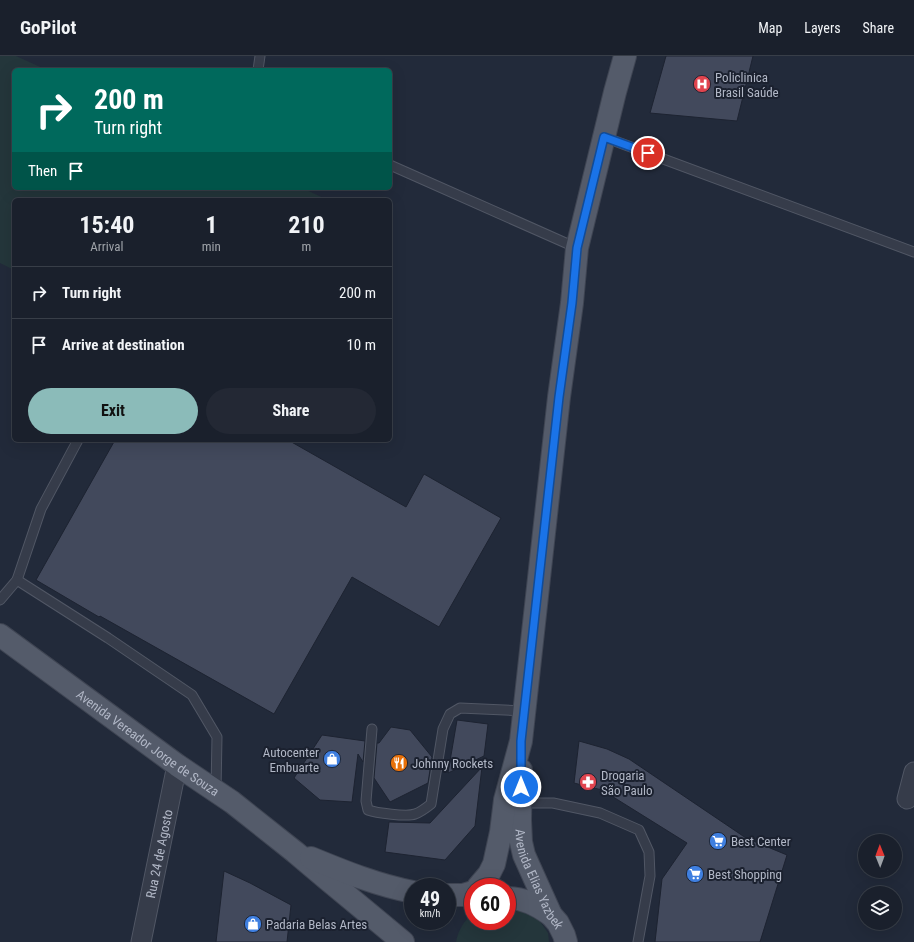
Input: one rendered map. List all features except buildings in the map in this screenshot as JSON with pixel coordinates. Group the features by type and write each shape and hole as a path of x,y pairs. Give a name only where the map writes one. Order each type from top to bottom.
{"main road":[{"name":"Avenida Elias Yazbek","path":"486,878 494,864 501,832 505,800 521,741 559,397 572,303 577,248 625,56"},
{"name":"Avenida Vereador Jorge de Souza","path":"0,635 176,765 216,790 295,852 403,942"},
{"name":"Avenida Elias Yazbek","path":"521,741 521,842 524,855 551,915 558,923 566,942"},
{"name":"Avenida Vereador Jorge de Souza","path":"295,852 362,878 404,890"},
{"path":"516,899 525,900 538,906 551,915"}],"street":[{"name":"Rua 24 de Agosto","path":"141,942 176,765"},
{"path":"907,799 914,772"}],"lane":[{"path":"258,68 260,56"},
{"path":"604,137 914,252"},
{"path":"392,166 577,248"},
{"path":"0,600 17,580 41,509 77,442"},
{"path":"17,580 108,638 192,695 217,737 216,790"},
{"path":"372,729 366,801 368,810 375,813 413,815 423,811 431,804 443,729 450,714 460,708 525,711"},
{"path":"521,803 553,803 600,813 639,830 650,852 650,876 638,942"}],"shaded area":[{"path":"0,56 16,56 43,68 12,68 12,190 306,190 324,198 12,198 12,269 0,263"},
{"path":"516,908 537,917 548,933 549,942 456,942 464,923 464,930 516,930"}],"place":[{"name":"Policlinica Brasil Saúde","path":"702,84"},
{"name":"Autocenter Embuarte","path":"332,759"},
{"name":"Johnny Rockets","path":"399,763"},
{"name":"Drogaria São Paulo","path":"588,782"},
{"name":"Best Center","path":"718,841"},
{"name":"Best Shopping","path":"695,874"},
{"name":"Padaria Belas Artes","path":"253,924"}],"route":[{"path":"521,787 521,741 559,397 572,303 577,248 604,137 648,153"}]}
